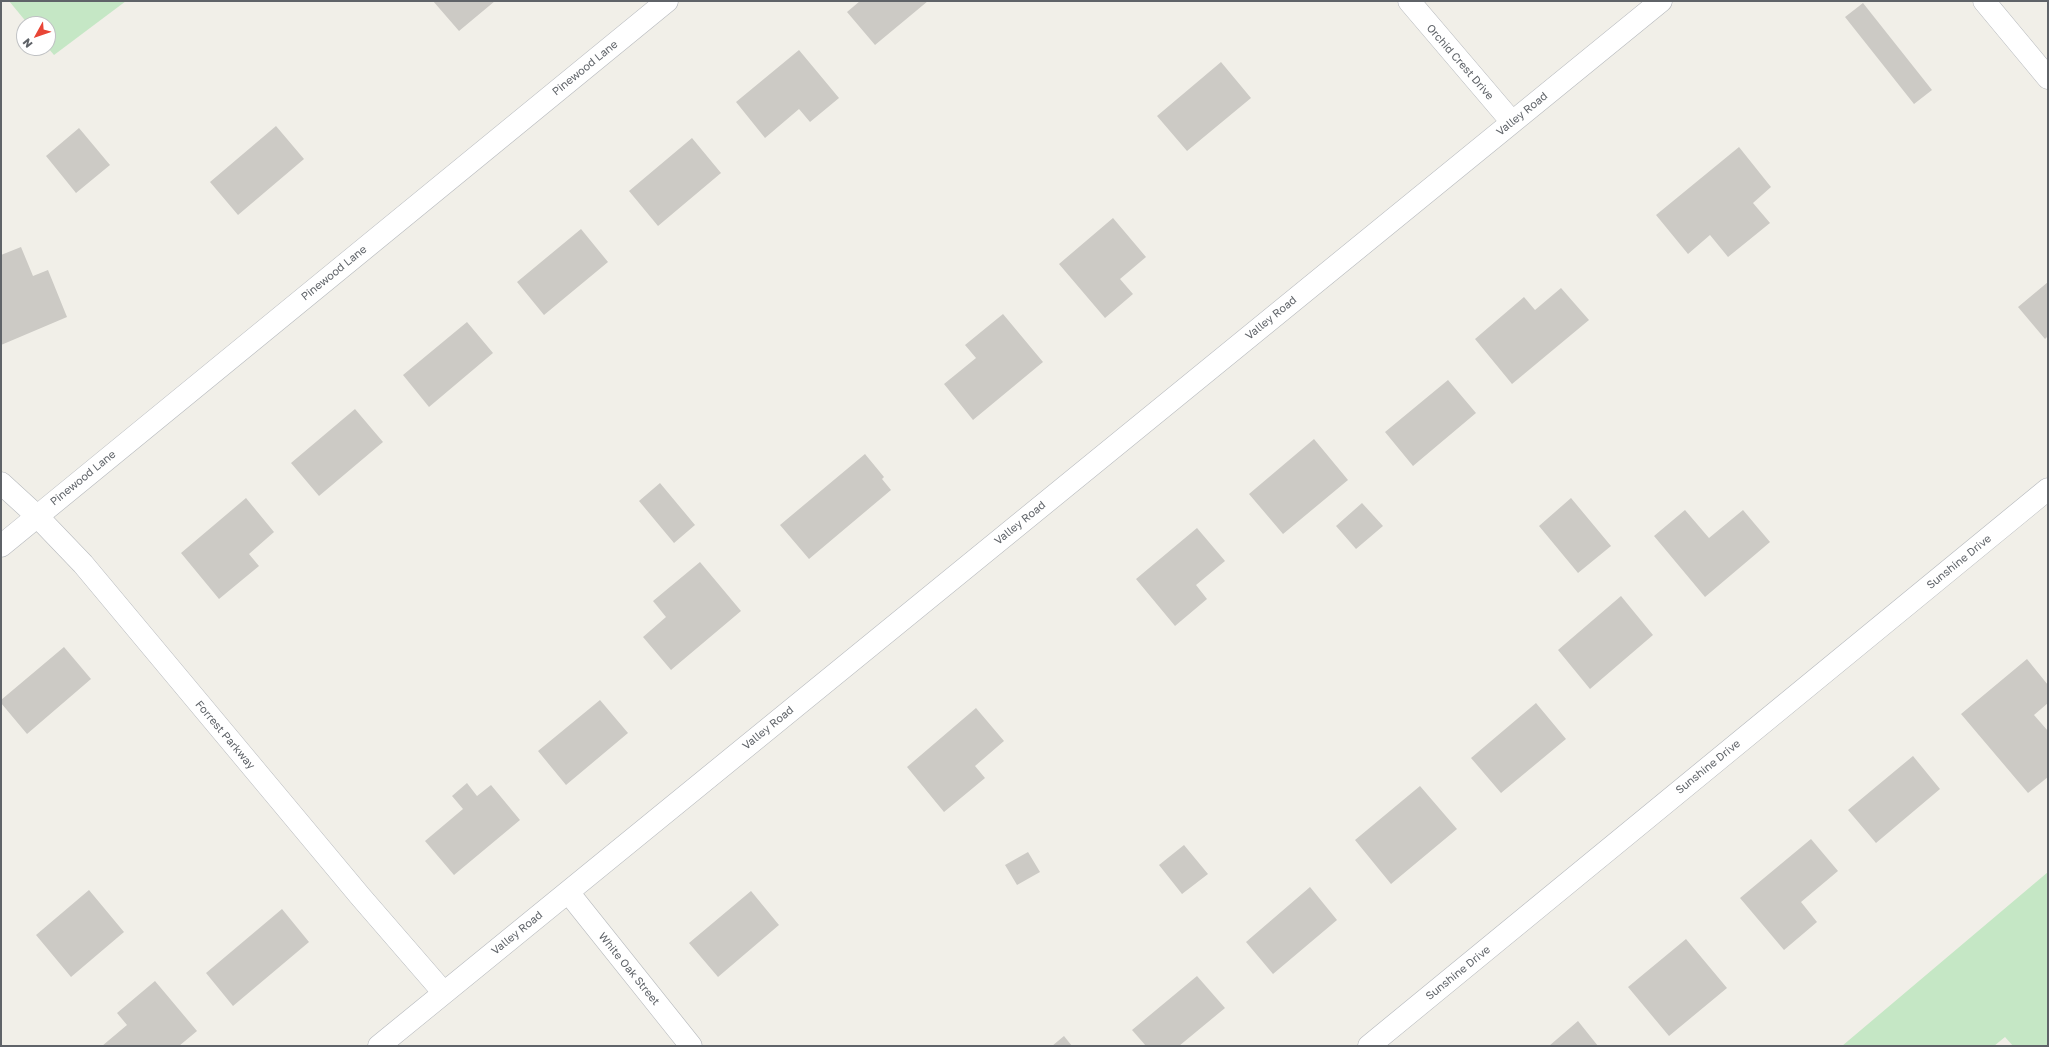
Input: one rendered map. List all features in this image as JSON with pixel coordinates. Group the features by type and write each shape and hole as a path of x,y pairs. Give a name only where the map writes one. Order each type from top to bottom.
{"street":[{"name":"Pinewood Lane","path":"1,546 667,1"},
{"name":"Orchid Crest Drive","path":"1408,1 1512,122"},
{"name":"Valley Road","path":"379,1046 1661,1"},
{"path":"1984,1 2048,78"},
{"name":"Forrest Parkway","path":"1,483 37,516 83,564 360,896 444,993"},
{"name":"Sunshine Drive","path":"1369,1046 2048,489"},
{"name":"White Oak Street","path":"568,892 691,1046"}],"green space":[{"path":"9,1 126,1 56,54 56,16 21,16"},
{"path":"2048,872 2048,1046 2013,1046 2005,1037 1994,1046 1842,1046"}],"building":[{"path":"433,1 495,1 459,31"},
{"path":"860,1 928,1 875,45 847,12"},
{"path":"1863,3 1932,90 1914,104 1845,17"},
{"path":"799,50 839,98 810,122 799,109 765,138 736,102"},
{"path":"1221,62 1251,98 1187,151 1157,116"},
{"path":"276,126 304,159 238,215 210,182"},
{"path":"79,128 110,165 76,193 46,156"},
{"path":"692,138 721,173 658,226 629,191"},
{"path":"1739,147 1771,187 1753,203 1770,223 1728,257 1710,235 1688,254 1656,215"},
{"path":"1113,218 1146,257 1120,279 1133,294 1105,318 1059,264"},
{"path":"581,229 608,262 544,315 517,282"},
{"path":"21,247 33,276 48,270 67,317 1,345 1,255"},
{"path":"2048,282 2048,336 2045,339 2018,307"},
{"path":"1561,288 1589,320 1512,384 1475,339 1524,297 1535,310"},
{"path":"1003,314 1043,362 973,420 944,384 976,358 965,345"},
{"path":"467,322 493,353 429,407 403,375"},
{"path":"1448,380 1476,413 1413,466 1385,432"},
{"path":"355,409 383,442 319,496 291,463"},
{"path":"1314,439 1348,480 1283,534 1249,494"},
{"path":"865,454 884,477 882,479 891,490 809,559 780,525"},
{"path":"660,483 695,525 674,543 639,501"},
{"path":"246,498 274,532 249,554 259,566 219,599 181,553"},
{"path":"1571,498 1611,546 1578,573 1539,526"},
{"path":"1362,503 1383,526 1356,549 1336,526"},
{"path":"1685,510 1709,538 1743,510 1770,542 1705,597 1654,536"},
{"path":"1197,528 1225,561 1196,585 1207,599 1175,626 1136,579"},
{"path":"700,562 741,611 671,670 643,637 666,617 653,601"},
{"path":"1621,596 1653,635 1590,689 1558,650"},
{"path":"64,647 91,679 27,734 1,703 1,700"},
{"path":"2027,659 2048,685 2048,703 2034,715 2048,731 2048,777 2028,793 1961,714"},
{"path":"600,700 628,733 566,785 538,751"},
{"path":"1536,703 1566,739 1501,793 1471,758"},
{"path":"976,708 1004,741 975,766 985,778 944,812 907,767"},
{"path":"1913,756 1940,789 1876,843 1848,810"},
{"path":"467,783 477,796 491,785 520,820 454,875 425,841 463,809 452,796"},
{"path":"1420,786 1457,829 1391,884 1355,840"},
{"path":"1811,839 1838,871 1801,902 1817,922 1784,950 1740,898"},
{"path":"1184,845 1208,874 1182,894 1159,865"},
{"path":"1028,852 1040,872 1017,885 1005,865"},
{"path":"1310,887 1337,920 1273,974 1246,942"},
{"path":"89,890 124,932 71,977 36,935"},
{"path":"751,891 779,925 718,977 689,943"},
{"path":"282,909 309,942 233,1006 206,973"},
{"path":"1686,939 1727,988 1669,1036 1628,987"},
{"path":"1197,976 1225,1008 1179,1046 1146,1046 1132,1030"},
{"path":"155,981 197,1031 179,1046 102,1046 127,1025 117,1013"},
{"path":"1578,1021 1598,1046 1549,1046"},
{"path":"1064,1036 1072,1046 1052,1046"}]}
